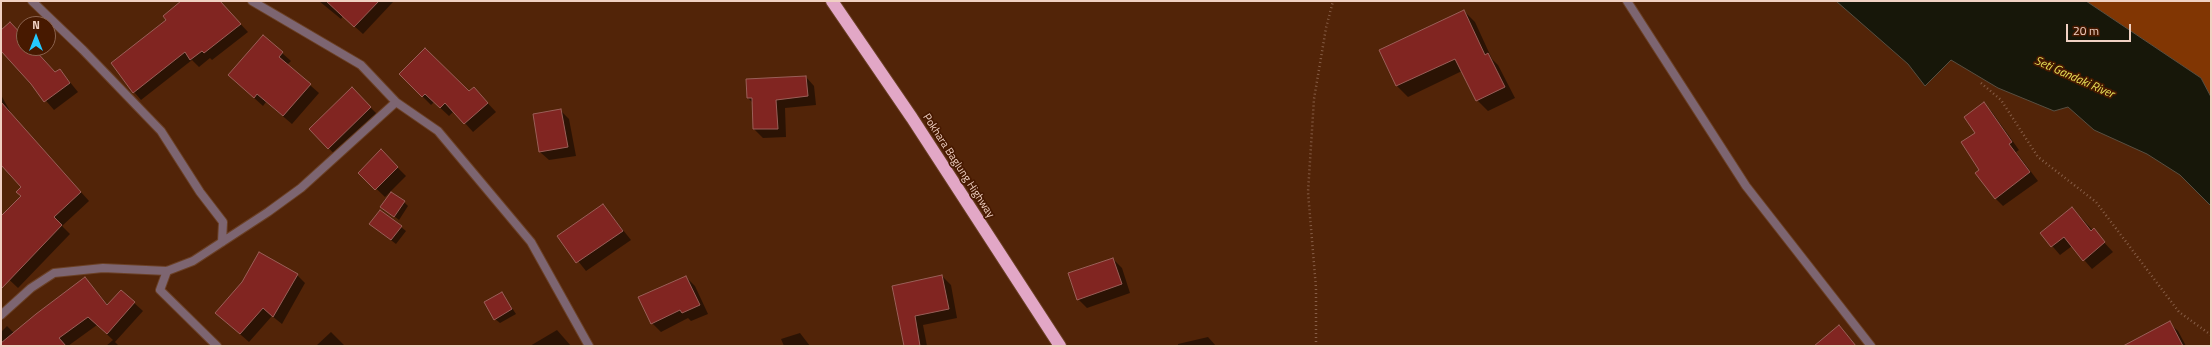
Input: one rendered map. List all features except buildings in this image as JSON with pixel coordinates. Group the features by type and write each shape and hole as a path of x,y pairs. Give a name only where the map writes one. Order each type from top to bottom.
{"highway":[{"name":"Pokhara Baglung Highway","path":"832,1 912,118 1060,346"}],"street":[{"path":"32,1 83,50 161,131 200,192 223,222 222,242"},
{"path":"252,1 361,65 396,102 438,131 531,242 589,346"},
{"path":"1627,1 1746,186 1871,346"},
{"path":"1,315 30,288 54,273 103,268 167,271 193,261 268,212 301,188 396,102"},
{"path":"167,271 160,290 217,346"}],"path":[{"path":"1316,346 1316,288 1308,192 1314,99 1326,28 1333,1"},
{"path":"1981,83 2001,100 2038,157 2096,202 2180,312 2211,335"}],"shaded area":[{"path":"2086,1 2211,1 2211,97 2201,78"}],"water":[{"name":"Seti Gandaki River","path":"1836,1 2086,1 2201,78 2211,97 2211,206 2180,175 2147,154 2094,130 2068,107 2054,111 1998,88 1951,60 1925,86 1908,64"}]}
